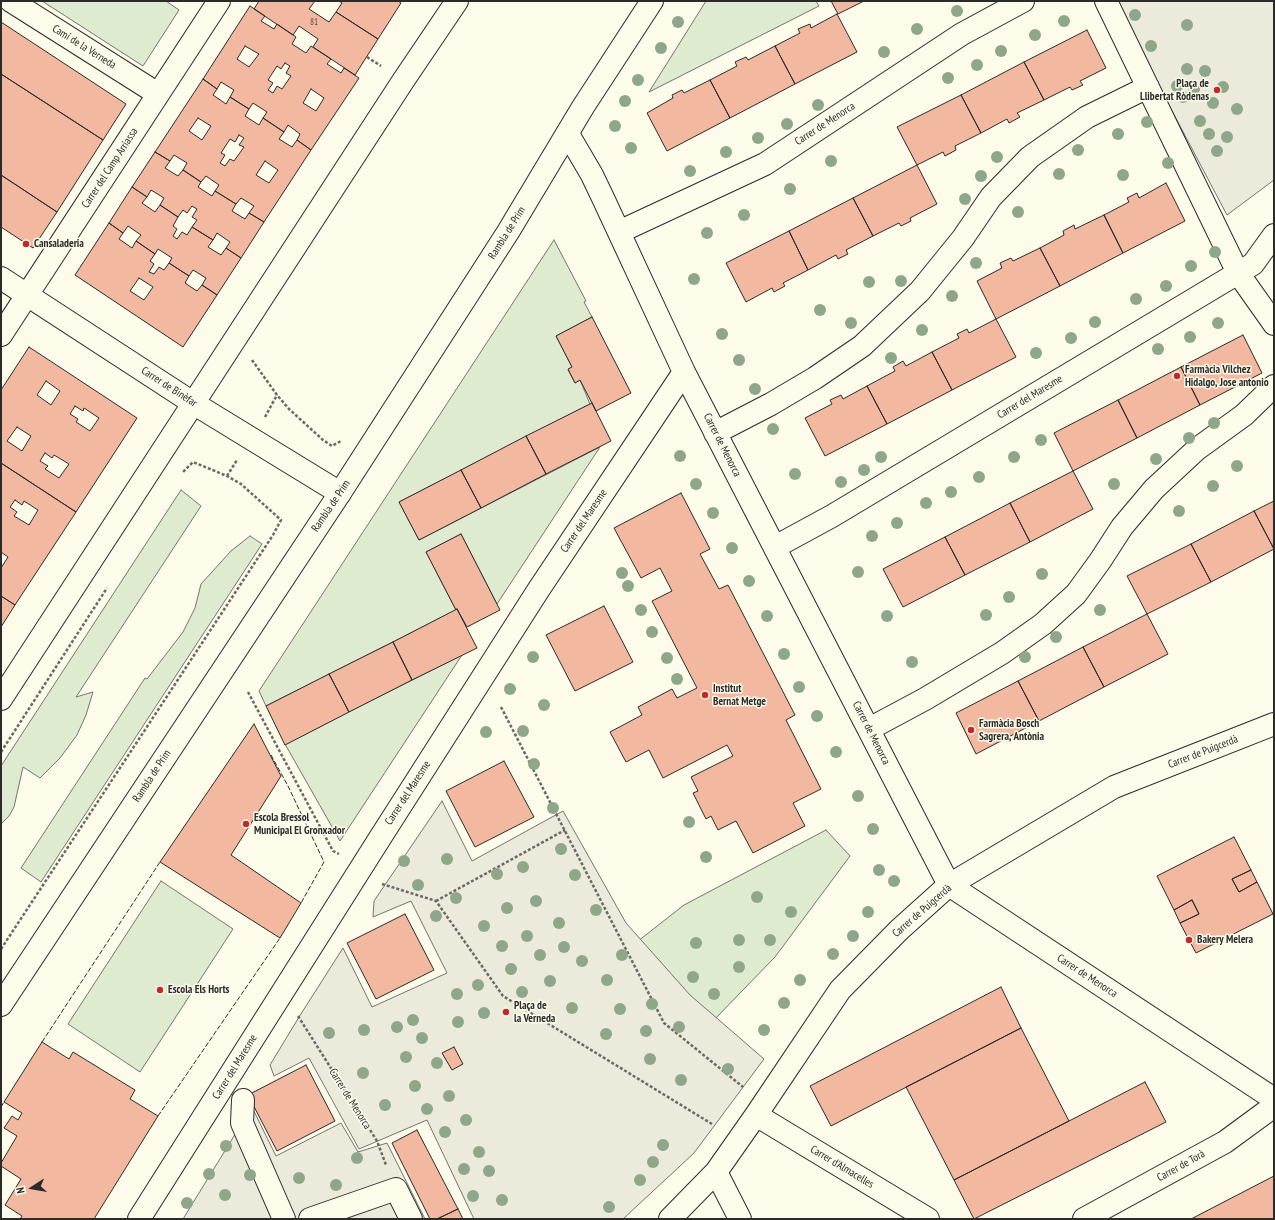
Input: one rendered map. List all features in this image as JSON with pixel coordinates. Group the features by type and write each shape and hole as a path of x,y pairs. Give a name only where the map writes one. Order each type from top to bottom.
{"street":[{"name":"Camí de la Verneda","path":"11,1 158,94"},
{"path":"1,699 399,87 457,1"},
{"name":"Rambla de Prim","path":"1,1005 340,494 508,232 583,107 652,1"},
{"name":"Carrer de Menorca","path":"619,232 765,164 962,34 1023,1"},
{"path":"1106,1 1238,273 1274,324"},
{"name":"Carrer del Camp Arriassa","path":"1,335 158,94 212,3"},
{"path":"715,433 771,404 862,346 920,291 963,238 991,197 1030,157 1087,117 1148,86"},
{"name":"Carrer de Menorca","path":"568,134 592,175 684,372 949,885 1274,1099"},
{"name":"Carrer del Maresme","path":"775,547 832,516 1253,264 1274,235"},
{"name":"Carrer de Binèfar","path":"1,278 193,403 340,494"},
{"name":"Carrer del Maresme","path":"139,1219 539,589 684,372"},
{"path":"869,729 931,696 1002,652 1043,624 1076,594 1122,527 1154,488 1197,449 1244,415 1274,386"},
{"name":"Carrer de Puigcerdà","path":"670,1219 716,1172 840,990 899,930 949,885 1114,787 1274,724"},
{"path":"243,1100 242,1123 284,1219"},
{"name":"Carrer de Torà","path":"1084,1219 1225,1142 1274,1106"},
{"name":"Carrer d'Almacelles","path":"756,1115 928,1219"},
{"path":"716,1172 740,1219"},
{"path":"310,1219 396,1189 411,1219"}],"path":[{"path":"253,362 289,409 323,440 332,446"},
{"path":"262,421 277,395"},
{"path":"228,476 239,458"},
{"path":"1,949 273,536 281,520 241,484 228,476 193,462 179,477"},
{"path":"1,752 107,587"},
{"path":"248,692 333,851 344,857"},
{"path":"501,707 664,1023 743,1086"},
{"path":"436,901 565,830"},
{"path":"382,884 436,901 503,996 712,1124"},
{"name":"Carrer de Menorca","path":"296,1015 299,1017 377,1141 396,1189"}],"green space":[{"path":"42,1 166,1 179,10 143,66"},
{"path":"706,1 816,1 819,6 649,92"},
{"path":"554,240 586,301 584,302 592,317 556,336 572,367 568,370 575,383 580,380 590,404 399,502 419,540 600,447 497,604 461,534 426,552 456,610 266,706 259,691"},
{"path":"181,490 201,506 76,697 93,692 86,715 77,735 60,758 40,778 23,767 14,807 9,816 1,824 1,766"},
{"path":"250,536 262,544 41,882 21,868 145,678 147,679 183,632 195,608 201,584 231,551"},
{"path":"462,655 340,841 285,744"},
{"path":"826,830 850,856 775,957 711,1023 633,945 684,905"},
{"path":"161,881 233,929 140,1072 68,1024"}],"shaded area":[{"name":"Plaça de Llibertat Ròdenas","path":"1114,1 1274,1 1274,180 1227,215"},
{"name":"Plaça de la Verneda","path":"442,801 472,861 563,811 626,923 690,995 764,1059 694,1153 623,1219 474,1219 427,1120 359,1149 309,1058 274,1076 270,1065 343,948 372,1007 447,973 411,901 373,917 374,901"},
{"path":"248,1099 276,1156 341,1123 358,1152 387,1143 425,1219 183,1219 242,1123"}],"building":[{"path":"259,1 315,1 309,9 329,22 336,12 378,39 355,75 313,47 318,39 299,26 293,35 254,9"},
{"path":"339,1 398,1 401,3 378,39 336,12 342,3"},
{"path":"831,1 864,1 838,14"},
{"path":"250,6 265,16 261,21 274,29 277,24 296,37 292,44 306,53 311,46 331,59 327,64 341,73 344,68 359,78 311,150 297,140 300,134 288,125 284,132 263,118 267,112 253,103 249,109 230,97 234,90 221,82 217,89 203,79","holes":["245,46 259,54 249,67 237,59","285,63 290,66 286,73 291,76 282,89 277,86 273,93 268,90 273,83 268,80 277,66 281,69","311,89 324,98 316,111 303,103"]},
{"path":"837,14 857,52 795,84 775,46 800,33 798,29 810,24 811,28"},
{"path":"1,22 126,104 103,140 1,74"},
{"path":"1087,30 1106,68 1080,81 1083,85 1072,90 1070,87 1044,100 1024,62"},
{"path":"775,46 795,84 730,118 710,80 737,66 735,62 746,57 748,60"},
{"path":"1024,62 1044,100 1017,113 1020,117 1009,123 1007,119 981,133 961,95"},
{"path":"1,74 103,140 57,212 1,175"},
{"path":"203,79 217,89 213,95 226,104 230,97 249,109 245,116 259,125 263,118 284,132 279,139 292,147 297,140 311,150 264,222 249,213 254,206 241,198 236,204 215,191 219,185 206,176 201,182 183,170 187,163 174,155 170,161 155,152","holes":["198,118 211,126 202,140 189,131","239,135 244,138 239,145 244,147 234,161 230,159 225,166 220,163 225,155 221,153 230,139 235,142","265,161 278,170 269,183 256,175"]},
{"path":"710,80 730,118 667,151 647,113 673,98 672,95 682,90 684,93"},
{"path":"961,95 981,133 955,146 956,150 945,156 943,152 917,165 897,127"},
{"path":"155,152 170,161 165,168 178,176 183,170 201,182 198,187 212,196 215,191 236,204 232,211 245,219 249,213 264,222 241,258 226,248 230,242 217,233 213,240 192,227 197,220 192,217 197,209 192,206 187,213 183,210 178,217 160,205 164,198 151,190 147,197 132,187"},
{"path":"917,165 937,204 910,218 911,221 901,226 899,223 873,236 853,198"},
{"path":"1,175 57,212 33,248 1,227"},
{"path":"1166,183 1185,221 1123,253 1104,215 1129,202 1127,198 1137,193 1139,198"},
{"path":"132,187 147,197 142,203 155,212 160,205 178,217 173,226 177,229 173,236 177,239 182,232 187,235 192,227 213,240 208,247 221,255 226,248 241,258 217,295 202,285 206,278 193,270 189,276 169,263 172,258 158,249 155,254 136,241 141,235 128,226 123,233 109,223"},
{"path":"853,198 873,236 846,250 848,254 838,259 836,255 808,270 789,231"},
{"path":"1104,215 1123,253 1060,286 1040,248 1064,235 1063,231 1074,225 1075,229"},
{"path":"109,223 123,233 119,239 132,248 136,241 155,254 150,261 154,264 149,272 154,274 159,267 164,270 169,263 189,276 185,283 197,291 202,285 217,295 183,347 75,275","holes":["139,278 153,287 144,300 130,291"]},
{"path":"789,231 808,270 783,283 785,286 774,292 772,288 746,302 726,263"},
{"path":"1040,248 1060,286 996,319 977,281 1002,268 1000,263 1011,258 1013,261"},
{"path":"592,317 631,393 596,411 580,380 575,383 568,369 572,367 556,336"},
{"path":"996,319 1016,357 952,390 932,352 959,338 957,334 967,329 969,333"},
{"path":"1243,335 1262,373 1200,405 1181,367"},
{"path":"29,347 137,418 76,512 1,463 1,390","holes":["46,381 60,391 51,405 37,395","75,406 83,411 84,408 99,418 90,431 76,422 78,419 70,414","17,427 31,436 22,451 7,441","45,453 52,458 54,455 69,464 59,478 45,469 48,466 40,461"]},
{"path":"932,352 952,390 887,424 867,386 895,371 893,367 903,361 906,366"},
{"path":"1181,367 1200,405 1137,438 1118,400"},
{"path":"867,386 887,424 825,456 805,418 832,404 830,400 841,395 843,399"},
{"path":"1118,400 1137,438 1073,471 1054,433"},
{"path":"592,403 611,441 546,474 526,436"},
{"path":"526,436 546,474 481,508 461,470"},
{"path":"1,463 76,512 15,605 1,596 1,568 8,557 1,552","holes":["15,500 22,505 24,501 38,510 29,525 14,516 17,512 10,507"]},
{"path":"461,470 481,508 419,540 399,502"},
{"path":"1073,471 1093,509 1030,542 1010,503"},
{"path":"681,493 710,549 700,554 719,589 728,585 795,715 786,720 821,789 793,803 805,826 753,853 736,821 718,830 711,816 706,819 693,793 698,791 691,777 733,756 727,745 663,778 649,750 626,762 610,732 642,715 638,707 672,689 677,698 697,688 652,601 672,591 660,568 641,578 614,528"},
{"path":"1274,501 1274,549 1254,511"},
{"path":"1010,503 1030,542 965,575 945,537"},
{"path":"1254,511 1274,549 1211,582 1191,544"},
{"path":"461,534 500,610 467,627 457,609 456,610 426,552"},
{"path":"945,537 965,575 903,607 883,569"},
{"path":"1191,544 1211,582 1147,614 1127,576"},
{"path":"1,596 15,605 1,627"},
{"path":"604,606 633,662 575,691 546,635"},
{"path":"457,609 477,648 412,680 393,642"},
{"path":"1147,614 1168,654 1104,687 1083,647"},
{"path":"393,642 412,680 349,712 329,674"},
{"path":"1083,647 1104,687 1039,721 1018,681"},
{"path":"329,674 349,712 285,745 266,706"},
{"path":"1018,681 1039,721 976,754 956,713"},
{"name":"Escola Bressol Municipal El Gronxador","path":"254,724 281,776 231,855 301,903 280,938 160,862"},
{"path":"504,761 534,817 475,847 446,791"},
{"path":"1234,837 1251,870 1232,879 1239,892 1257,882 1273,914 1196,953 1180,923 1199,914 1192,900 1174,910 1157,876"},
{"path":"1251,870 1257,882 1239,892 1232,879"},
{"path":"1192,900 1199,914 1180,923 1174,910"},
{"path":"405,914 434,970 376,999 347,943"},
{"path":"1001,987 1021,1028 831,1126 810,1086"},
{"path":"1021,1028 1069,1121 954,1180 906,1087"},
{"path":"42,1042 69,1059 73,1052 135,1090 130,1099 158,1116 94,1219 20,1219 22,1216 5,1205 21,1179 1,1166 1,1163 17,1136 4,1128 12,1116 18,1120 22,1113 4,1102"},
{"path":"454,1047 463,1064 452,1070 442,1053"},
{"path":"306,1065 335,1121 277,1151 248,1095"},
{"path":"1145,1082 1166,1122 974,1219 954,1180"},
{"path":"417,1130 458,1209 437,1219 430,1219 392,1143"},
{"path":"1274,1176 1274,1219 1191,1219"},
{"path":"458,1209 463,1219 437,1219"}],"fence":[{"path":"271,755 288,786 324,862 301,903"},
{"path":"42,1042 160,862"},
{"path":"158,1116 280,938"},
{"path":"1,1107 4,1102"}],"place":[{"name":"Plaça de Llibertat Ròdenas","path":"1217,90"},
{"name":"Cansaladeria","path":"26,244"},
{"name":"Farmàcia Vilchez Hidalgo, Jose antonio","path":"1177,376"},
{"name":"Institut Bernat Metge","path":"705,695"},
{"name":"Farmàcia Bosch Sagrera, Antònia","path":"971,730"},
{"name":"Escola Bressol Municipal El Gronxador","path":"246,824"},
{"name":"Bakery Melera","path":"1189,940"},
{"name":"Escola Els Horts","path":"160,990"},
{"name":"Plaça de la Verneda","path":"506,1012"}]}
